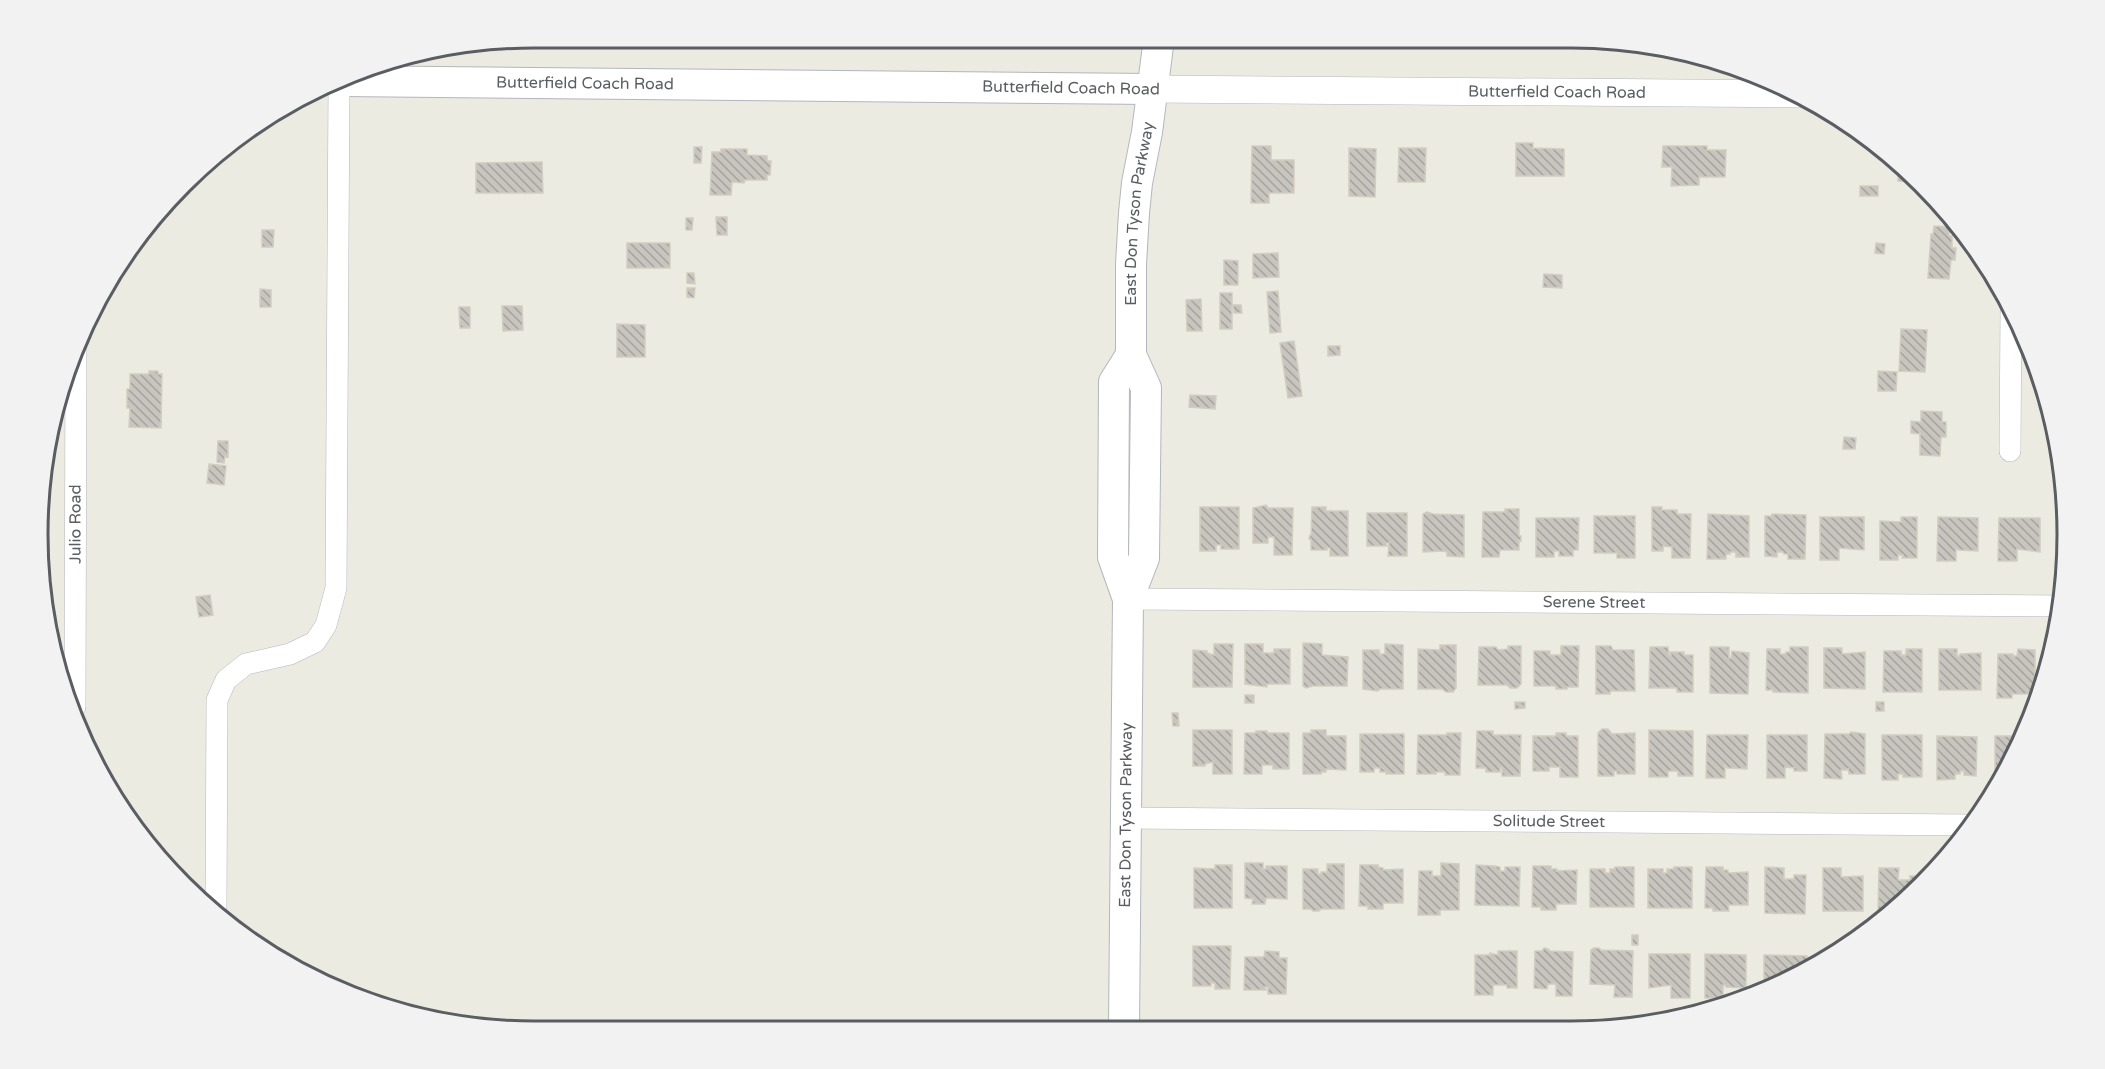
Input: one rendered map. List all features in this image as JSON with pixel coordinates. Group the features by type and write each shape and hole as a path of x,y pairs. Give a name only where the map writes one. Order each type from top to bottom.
{"main road":[{"name":"East Don Tyson Parkway","path":"1124,1021 1128,599 1144,558 1146,388 1131,354 1134,213 1159,48"},
{"name":"Butterfield Coach Road","path":"356,82 1153,89"}],"street":[{"path":"216,902 217,700 226,680 246,664 290,654 315,642 326,625 336,588 340,89"},
{"name":"Butterfield Coach Road","path":"1153,89 1777,94"},
{"path":"2010,451 2011,328"},
{"name":"Julio Road","path":"75,694 76,373"},
{"name":"Serene Street","path":"1128,599 2052,606"},
{"name":"Solitude Street","path":"1126,818 1960,825"}],"building":[{"path":"1516,143 1533,143 1533,148 1564,149 1564,176 1516,176"},
{"path":"1252,146 1271,146 1271,160 1294,160 1294,193 1269,193 1269,203 1251,203"},
{"path":"1663,146 1707,146 1707,150 1726,150 1725,177 1699,177 1699,185 1671,186 1672,167 1662,167"},
{"path":"694,147 702,147 701,163 694,163"},
{"path":"1349,148 1376,149 1375,197 1349,196"},
{"path":"1399,148 1426,148 1425,182 1398,182"},
{"path":"721,149 747,149 747,155 767,156 767,161 771,161 770,175 767,175 767,180 732,182 731,195 710,195 712,152 721,152"},
{"path":"542,162 543,193 476,193 476,163"},
{"path":"1860,186 1878,186 1878,196 1860,196"},
{"path":"716,217 727,217 727,235 717,235"},
{"path":"686,218 693,218 692,230 686,230"},
{"path":"1934,226 1947,227 1950,230 1949,236 1952,236 1952,248 1956,248 1955,260 1951,260 1949,279 1928,278 1931,234 1933,234"},
{"path":"262,230 274,230 273,247 262,247"},
{"path":"627,243 670,243 670,268 627,268"},
{"path":"1876,243 1885,244 1884,254 1875,253"},
{"path":"1278,253 1279,277 1253,278 1253,254"},
{"path":"1224,260 1238,261 1238,285 1224,285"},
{"path":"687,273 694,273 695,284 687,283"},
{"path":"1544,274 1562,275 1562,288 1543,287"},
{"path":"687,288 695,288 694,298 687,297"},
{"path":"260,289 271,290 271,307 260,307"},
{"path":"1278,291 1281,332 1270,333 1267,292"},
{"path":"1220,293 1232,293 1232,329 1220,329"},
{"path":"1201,299 1202,331 1187,331 1186,300"},
{"path":"1233,305 1241,305 1242,313 1234,313"},
{"path":"502,306 522,306 523,330 503,331"},
{"path":"459,307 470,307 470,328 460,328"},
{"path":"617,324 645,325 645,357 617,357"},
{"path":"1901,329 1927,330 1925,372 1899,371"},
{"path":"1294,341 1302,396 1288,398 1280,343"},
{"path":"1328,346 1340,346 1340,355 1328,356"},
{"path":"149,371 158,371 158,374 162,374 161,428 129,427 130,408 127,408 127,389 130,389 130,374 149,374"},
{"path":"1878,371 1897,372 1896,391 1878,391"},
{"path":"1190,395 1216,396 1215,409 1189,407"},
{"path":"1921,411 1942,412 1942,422 1946,422 1946,437 1941,437 1940,456 1920,455 1920,434 1911,433 1911,421 1921,422"},
{"path":"1844,437 1856,438 1855,449 1843,449"},
{"path":"218,441 228,441 228,457 225,456 224,463 217,462"},
{"path":"209,464 226,466 224,485 207,483"},
{"path":"1266,505 1268,508 1293,508 1292,555 1274,555 1274,537 1268,537 1268,543 1253,543 1253,508"},
{"path":"1200,507 1239,507 1239,549 1221,549 1221,545 1216,545 1216,551 1200,551"},
{"path":"1312,507 1326,507 1326,511 1348,511 1348,556 1330,556 1330,548 1311,550 1311,539 1309,539"},
{"path":"1652,507 1662,507 1661,510 1677,510 1677,514 1691,514 1690,558 1672,558 1672,547 1663,546 1663,551 1652,551"},
{"path":"1505,509 1519,509 1521,541 1519,540 1519,550 1500,550 1499,557 1482,557 1483,512 1505,512"},
{"path":"1427,512 1464,515 1464,557 1447,556 1447,552 1443,551 1423,552 1423,514"},
{"path":"1367,513 1407,513 1407,556 1388,556 1389,543 1386,543 1387,546 1367,546"},
{"path":"1708,514 1749,516 1749,557 1736,557 1736,552 1730,552 1726,554 1726,559 1707,559"},
{"path":"1772,514 1806,515 1805,559 1788,559 1788,554 1783,552 1777,552 1777,557 1765,556 1765,516 1772,516"},
{"path":"1594,516 1635,516 1635,558 1617,558 1617,553 1594,553"},
{"path":"1820,517 1864,517 1864,550 1839,548 1839,560 1820,560"},
{"path":"1901,517 1917,517 1917,558 1902,558 1903,555 1898,555 1898,560 1880,560 1880,521 1901,522"},
{"path":"1938,517 1978,518 1978,551 1956,548 1956,561 1937,561"},
{"path":"1536,518 1579,518 1578,550 1573,550 1573,556 1559,556 1559,551 1554,551 1554,557 1536,557"},
{"path":"1999,518 2040,518 2040,552 2017,549 2017,561 1998,561"},
{"path":"210,595 213,615 199,617 196,597"},
{"path":"1303,643 1322,644 1322,655 1348,657 1347,686 1306,688 1303,686"},
{"path":"1214,644 1233,644 1232,687 1193,687 1193,650 1207,651 1214,655"},
{"path":"1245,644 1263,644 1263,653 1274,653 1274,649 1290,649 1290,684 1267,684 1267,687 1245,684"},
{"path":"1385,644 1403,645 1403,689 1380,689 1378,691 1363,689 1363,650 1379,650 1380,656 1380,654 1385,654"},
{"path":"1440,645 1456,645 1456,688 1453,692 1446,692 1442,689 1418,689 1418,649 1440,650"},
{"path":"1508,646 1521,646 1521,684 1517,688 1510,688 1507,685 1478,685 1479,647 1496,647 1498,650 1508,649"},
{"path":"1561,646 1579,646 1578,687 1556,689 1556,686 1534,686 1534,651 1550,651 1550,655 1561,655"},
{"path":"1596,646 1611,646 1613,650 1634,650 1635,691 1610,691 1610,694 1596,694"},
{"path":"1650,647 1668,647 1669,655 1671,655 1670,652 1684,652 1684,655 1693,655 1693,692 1677,692 1677,688 1649,688"},
{"path":"1710,647 1729,647 1729,658 1731,658 1732,651 1749,653 1748,694 1710,693"},
{"path":"1790,647 1808,647 1808,693 1766,690 1767,649 1780,649 1780,654 1786,654 1790,652"},
{"path":"1824,648 1842,648 1842,654 1865,652 1865,689 1824,688"},
{"path":"1906,649 1922,649 1922,692 1883,692 1884,651 1901,651 1901,655 1906,655"},
{"path":"1939,649 1957,649 1957,656 1981,653 1981,690 1939,690"},
{"path":"2018,649 2035,650 2035,677 2030,694 2012,694 2012,698 1997,698 1998,654 2017,656"},
{"path":"1245,695 1254,695 1254,703 1245,703"},
{"path":"1515,702 1525,702 1525,708 1515,709"},
{"path":"1876,702 1884,702 1884,711 1876,711"},
{"path":"1172,713 1178,713 1179,726 1173,726"},
{"path":"1602,729 1608,729 1612,734 1635,733 1635,774 1617,774 1617,771 1614,771 1614,776 1598,776 1598,733"},
{"path":"1193,730 1232,730 1232,774 1213,774 1213,762 1205,766 1193,766"},
{"path":"1311,730 1326,730 1326,736 1346,736 1346,770 1326,769 1326,772 1321,772 1321,774 1303,774 1303,733 1311,733"},
{"path":"1649,730 1693,731 1693,776 1678,776 1678,771 1668,771 1668,777 1649,777"},
{"path":"1256,731 1289,733 1289,769 1273,769 1273,765 1262,765 1262,774 1244,774 1245,733 1256,733"},
{"path":"1477,731 1493,731 1493,735 1521,735 1520,776 1502,776 1502,768 1500,772 1486,772 1486,768 1476,768"},
{"path":"1851,732 1865,734 1865,774 1849,774 1848,768 1848,770 1841,770 1842,779 1824,778 1825,734 1849,734"},
{"path":"1447,733 1461,733 1460,775 1445,775 1445,772 1417,774 1418,735 1447,735"},
{"path":"1556,733 1578,736 1578,777 1560,777 1560,767 1549,767 1549,771 1533,771 1533,736 1556,736"},
{"path":"1360,734 1404,734 1404,774 1386,774 1386,772 1380,772 1380,768 1374,768 1374,772 1360,772"},
{"path":"1707,735 1748,735 1747,769 1727,768 1725,765 1725,778 1706,778"},
{"path":"1767,735 1807,735 1807,771 1794,771 1794,768 1785,767 1785,778 1767,778"},
{"path":"1882,735 1922,735 1922,777 1903,777 1903,774 1898,774 1898,780 1882,780"},
{"path":"1937,736 1977,737 1976,776 1964,775 1964,771 1960,771 1960,774 1955,774 1955,779 1937,780"},
{"path":"1995,736 2013,736 2007,750 1995,772"},
{"path":"1245,863 1263,863 1263,869 1266,869 1266,866 1287,866 1287,899 1266,898 1265,904 1252,904 1253,899 1245,898"},
{"path":"1441,863 1459,864 1459,910 1440,910 1440,915 1418,915 1419,871 1432,871 1432,876 1441,876"},
{"path":"1327,864 1344,864 1344,909 1313,911 1303,909 1303,869 1318,869 1318,874 1321,874 1321,872 1327,872"},
{"path":"1215,865 1232,865 1232,908 1194,908 1194,868 1215,869"},
{"path":"1360,865 1378,865 1383,870 1403,869 1403,903 1383,903 1383,909 1368,909 1368,906 1359,906"},
{"path":"1476,865 1500,867 1500,871 1505,871 1505,867 1520,867 1519,906 1475,905"},
{"path":"1533,866 1551,866 1551,869 1557,869 1556,871 1577,870 1576,904 1556,904 1556,910 1541,910 1541,907 1532,907"},
{"path":"1615,867 1634,867 1634,907 1590,907 1590,869 1605,869 1605,873 1610,873 1610,869 1615,869"},
{"path":"1674,867 1692,867 1692,908 1648,908 1648,869 1663,869 1663,873 1667,873 1667,869 1674,869"},
{"path":"1706,867 1723,867 1723,870 1728,870 1728,873 1748,872 1748,905 1728,905 1729,911 1713,911 1713,908 1705,908"},
{"path":"1765,867 1784,868 1784,879 1794,879 1794,875 1806,875 1805,914 1765,913"},
{"path":"1823,868 1841,868 1841,877 1863,876 1863,911 1823,911"},
{"path":"1879,868 1899,868 1898,880 1910,880 1910,876 1918,876 1915,879 1878,911"},
{"path":"1632,935 1638,935 1638,945 1632,945"},
{"path":"1193,946 1231,946 1230,989 1215,989 1215,983 1211,983 1211,986 1193,986"},
{"path":"1544,948 1550,951 1573,952 1572,996 1556,996 1556,984 1548,984 1547,989 1534,988 1535,951 1542,951"},
{"path":"1594,948 1633,951 1632,997 1614,997 1615,985 1590,984 1591,950"},
{"path":"1265,951 1279,952 1279,958 1287,958 1286,994 1268,994 1268,987 1265,987 1266,990 1244,990 1245,957 1264,957"},
{"path":"1498,951 1517,951 1517,988 1493,985 1493,995 1475,995 1475,955 1490,955 1490,953 1498,955"},
{"path":"1649,954 1690,954 1690,998 1671,998 1671,985 1649,988"},
{"path":"1705,954 1746,955 1746,988 1723,985 1723,996 1705,998"},
{"path":"1764,955 1807,956 1807,960 1764,981"}]}
